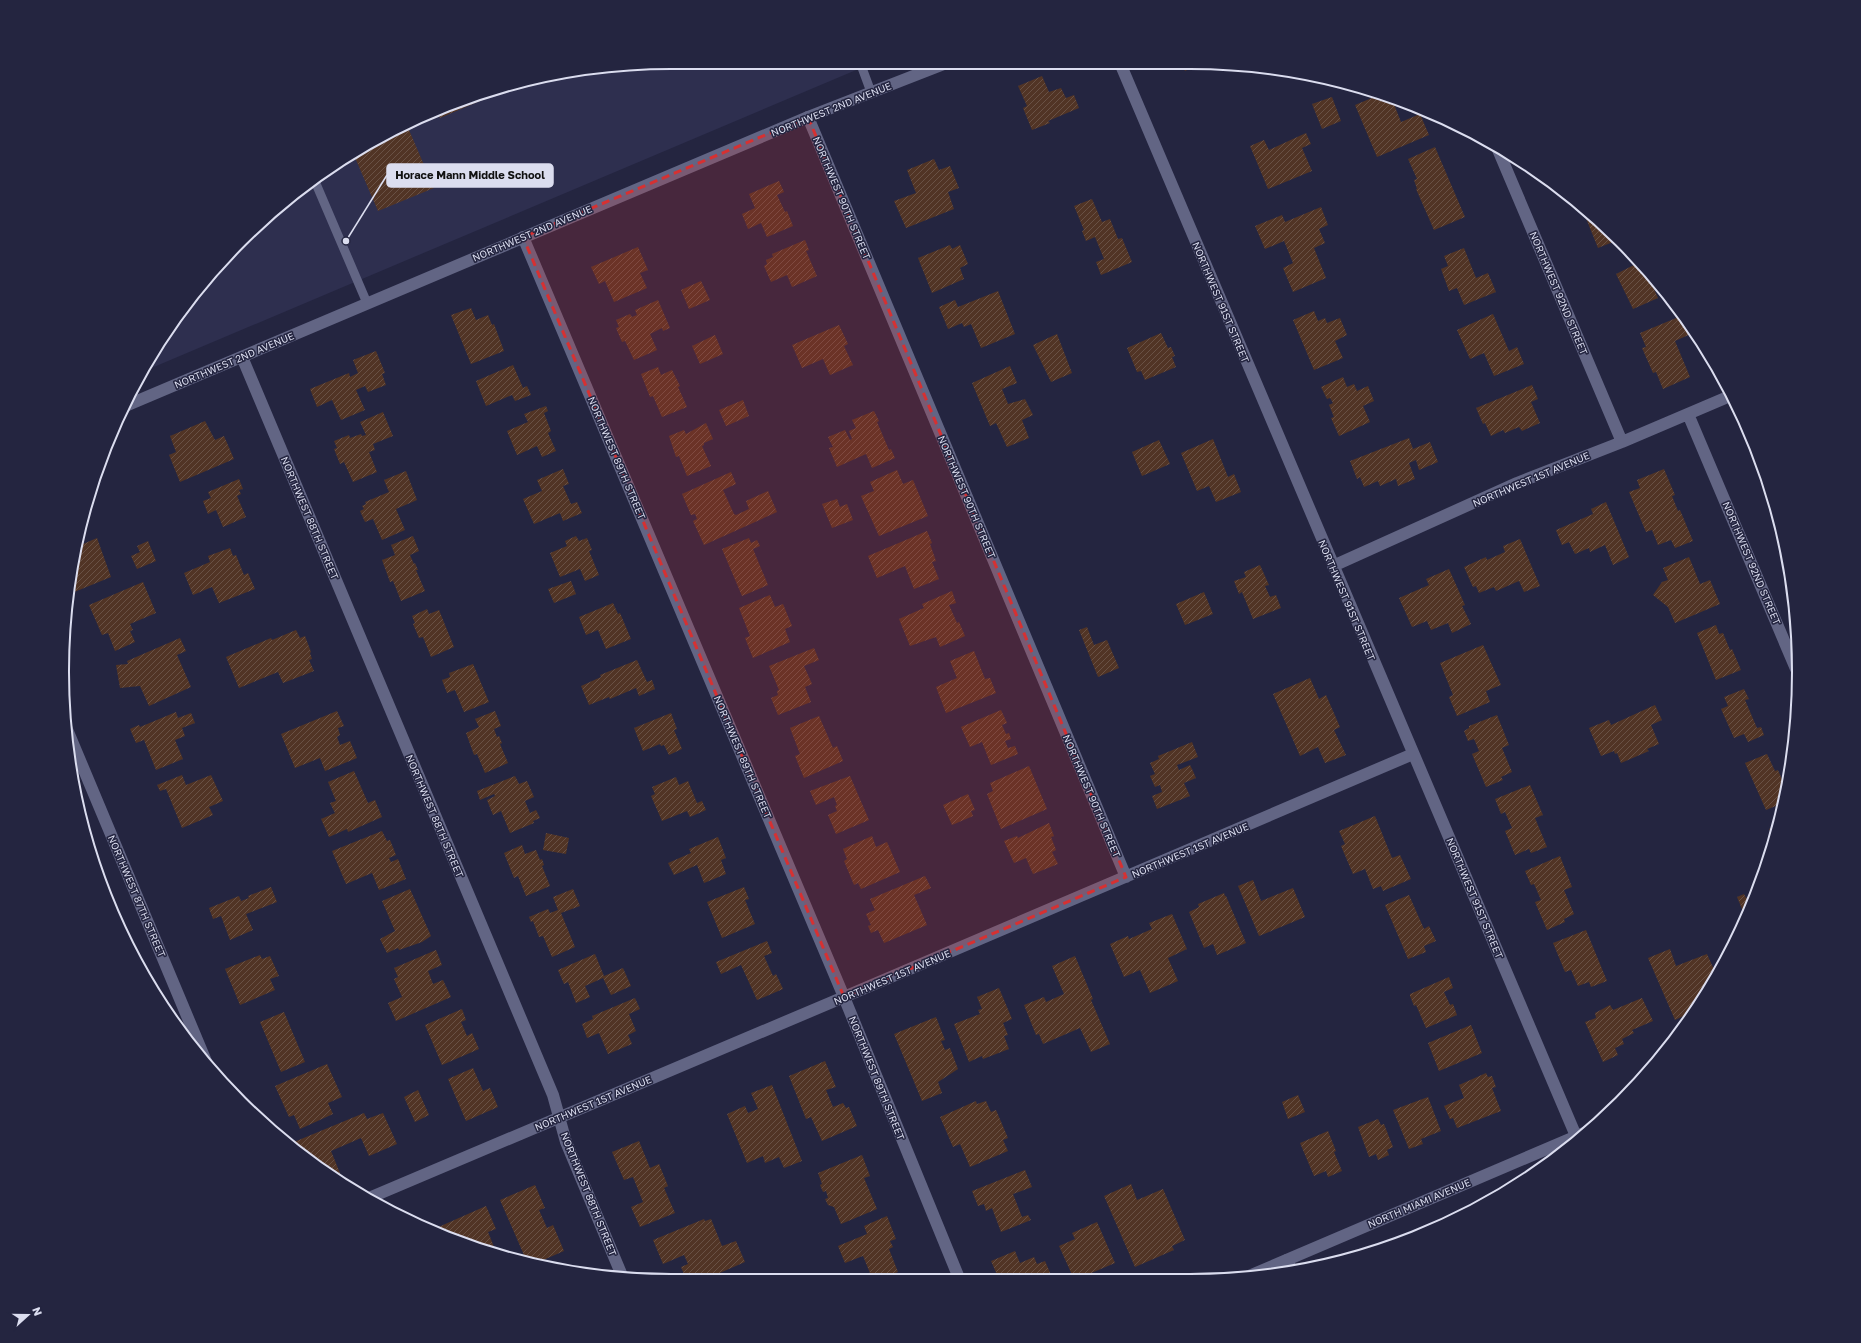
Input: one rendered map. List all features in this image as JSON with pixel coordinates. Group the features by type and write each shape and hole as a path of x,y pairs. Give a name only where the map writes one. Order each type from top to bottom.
{"street":[{"name":"NORTHWEST 2ND AVENUE","path":"131,404 523,237 871,92 920,69"},
{"name":"NORTHWEST 91ST STREET","path":"1123,69 1575,1134"},
{"name":"NORTHWEST 90TH STREET","path":"808,117 1126,877"},
{"name":"NORTHWEST 92ND STREET","path":"1501,156 1622,442"},
{"name":"NORTHWEST 89TH STREET","path":"523,237 844,997 957,1274"},
{"name":"NORTHWEST 88TH STREET","path":"242,356 553,1095 566,1142 620,1272"},
{"name":"NORTHWEST 1ST AVENUE","path":"1333,566 1517,483 1622,442 1726,398"},
{"name":"NORTHWEST 92ND STREET","path":"1688,414 1792,659"},
{"name":"NORTHWEST 87TH STREET","path":"73,744 199,1044"},
{"name":"NORTHWEST 1ST AVENUE","path":"375,1196 1413,754"},
{"name":"NORTH MIAMI AVENUE","path":"1264,1269 1568,1140"},
{"path":"1287,1260 1289,1265"}],"lane":[{"path":"862,69 871,92"},
{"path":"317,186 367,303"}],"highlighted area":[{"path":"808,117 1126,877 844,997 523,237"}],"shaded area":[{"path":"672,69 859,69 151,368 194,305 219,274 245,245 274,219 337,171 370,150 405,131 441,115 478,101 516,90 593,74 632,70"}],"building":[{"path":"1042,76 1049,92 1061,88 1066,98 1074,95 1079,108 1048,121 1050,123 1032,130 1023,108 1027,106 1018,86"},
{"path":"1332,97 1341,121 1322,129 1312,104"},
{"path":"1372,98 1383,101 1394,105 1401,122 1420,115 1429,135 1377,157 1355,105"},
{"path":"484,99 440,118 439,116 441,115"},
{"path":"409,129 434,188 378,211 356,159"},
{"path":"1306,133 1311,144 1302,148 1312,171 1268,189 1250,146 1264,140 1269,150"},
{"path":"1435,147 1465,217 1434,230 1416,189 1414,180 1417,179 1408,159"},
{"path":"934,159 939,170 950,166 959,188 948,192 954,209 906,228 894,201 916,193 907,170"},
{"path":"779,181 784,192 777,195 785,212 787,211 793,226 767,237 761,223 748,229 742,214 755,208 749,194"},
{"path":"1092,199 1102,222 1110,219 1118,239 1122,238 1132,262 1101,275 1096,262 1104,259 1095,237 1086,241 1082,231 1084,230 1074,206"},
{"path":"1321,207 1328,225 1319,229 1325,243 1314,248 1326,278 1293,292 1283,268 1293,263 1284,241 1265,249 1255,226 1282,215 1285,222"},
{"path":"1586,218 1613,242 1598,248"},
{"path":"805,240 809,250 806,251 817,276 792,287 787,275 771,282 764,266 767,264 766,260 773,257 772,254"},
{"path":"950,245 952,249 960,245 968,264 960,268 964,279 932,293 918,258"},
{"path":"638,247 648,270 640,273 647,288 614,302 605,281 599,284 591,267"},
{"path":"1464,248 1476,278 1488,273 1496,292 1464,305 1457,288 1449,291 1441,269 1448,266 1444,256"},
{"path":"1634,265 1654,288 1658,298 1633,309 1616,274"},
{"path":"701,281 710,300 689,309 681,290"},
{"path":"998,291 1015,334 981,348 971,324 964,327 962,323 948,329 939,307 955,300 958,307"},
{"path":"658,300 670,328 663,331 662,328 650,334 657,350 634,360 625,341 622,342 616,328 619,327 616,320 630,314 632,317 637,315 635,310"},
{"path":"471,308 476,320 488,315 492,325 494,324 504,351 471,364 451,315"},
{"path":"1314,311 1318,321 1325,318 1327,323 1340,318 1347,335 1335,341 1343,358 1314,370 1293,320"},
{"path":"1493,314 1509,351 1517,347 1524,364 1494,376 1484,353 1470,359 1457,330"},
{"path":"1676,318 1689,335 1675,341 1690,377 1663,389 1656,372 1653,373 1642,348 1646,347 1640,333"},
{"path":"839,325 848,344 844,346 853,365 830,375 823,359 802,368 792,345"},
{"path":"1161,333 1168,348 1171,347 1175,356 1172,357 1176,367 1145,380 1141,371 1137,372 1127,348"},
{"path":"1057,334 1072,373 1051,382 1033,345"},
{"path":"715,335 723,354 700,364 692,346"},
{"path":"376,351 385,373 382,374 386,385 368,392 365,386 356,390 365,410 341,420 332,400 317,407 310,389 349,373 350,377 358,373 353,360"},
{"path":"513,365 523,388 527,386 531,395 515,401 512,395 486,406 476,381"},
{"path":"1010,366 1017,383 1002,389 1008,404 1025,399 1033,415 1022,420 1029,438 1007,447 996,423 990,426 972,383"},
{"path":"658,367 661,375 672,370 680,386 678,387 687,407 662,417 653,396 650,397 641,374"},
{"path":"1343,377 1347,387 1354,384 1357,391 1368,386 1374,401 1363,406 1370,422 1339,436 1331,418 1334,417 1329,405 1333,403 1330,398 1327,399 1321,387"},
{"path":"1532,385 1538,399 1531,402 1540,423 1522,431 1519,427 1505,433 1503,430 1491,436 1485,423 1483,424 1476,408"},
{"path":"743,400 749,416 726,426 719,410"},
{"path":"546,406 548,411 544,413 551,431 548,433 556,451 542,457 537,446 517,455 507,431 528,422 524,414"},
{"path":"874,411 889,450 891,449 895,458 872,468 866,454 837,467 829,448 833,447 828,437 845,430 850,440 852,439 849,431 856,428 852,420"},
{"path":"383,412 393,436 373,444 375,450 369,452 377,472 353,482 344,462 340,464 334,449 337,448 334,441 349,435 350,438 361,434 362,436 366,435 360,422"},
{"path":"205,421 215,440 224,436 234,459 180,482 169,455 176,452 170,436"},
{"path":"706,423 713,439 704,443 702,446 711,466 687,476 679,456 676,457 669,436 684,430 686,434"},
{"path":"1409,438 1413,449 1430,442 1438,462 1419,470 1416,460 1409,463 1415,479 1398,486 1396,479 1380,486 1378,481 1364,487 1360,477 1357,479 1350,461"},
{"path":"1213,439 1228,477 1234,474 1241,492 1216,502 1209,486 1197,491 1181,453"},
{"path":"1159,440 1170,464 1142,476 1132,452"},
{"path":"563,469 569,484 563,486 571,504 577,502 582,513 563,521 560,513 534,524 523,499 542,491 537,480"},
{"path":"1664,469 1675,495 1672,496 1678,511 1680,510 1693,541 1675,548 1671,540 1658,545 1652,530 1646,532 1629,492 1640,488 1637,480"},
{"path":"897,470 903,484 913,480 928,516 879,536 861,496 874,491 870,482"},
{"path":"406,471 417,500 396,509 405,530 382,540 373,519 365,522 360,511 364,509 362,506 366,504 365,502 389,492 384,480"},
{"path":"731,472 736,484 723,490 734,514 736,515 749,509 746,501 768,491 777,512 704,545 693,521 697,519 695,514 691,515 682,494"},
{"path":"239,479 243,489 239,490 241,494 237,496 246,517 223,527 216,510 208,514 203,501 211,498 208,492"},
{"path":"837,499 840,507 847,504 853,520 832,528 822,504"},
{"path":"1606,502 1629,557 1613,565 1605,545 1590,552 1589,548 1575,554 1569,542 1562,545 1556,530 1593,514 1591,509"},
{"path":"927,531 932,543 930,544 936,561 932,562 939,579 914,589 905,566 877,578 868,556"},
{"path":"413,536 419,551 410,555 418,570 416,570 425,591 401,601 393,581 390,582 382,560 395,555 391,545"},
{"path":"576,536 579,541 587,538 592,550 589,551 599,575 585,581 580,569 560,577 550,553 567,546 565,541"},
{"path":"97,538 111,577 74,592 81,554 83,544"},
{"path":"749,538 751,543 757,540 760,546 753,549 768,585 742,596 722,549"},
{"path":"1520,539 1540,586 1524,592 1519,581 1496,591 1494,587 1479,593 1476,586 1473,587 1464,567 1486,557 1487,560 1505,552 1503,546"},
{"path":"148,541 156,561 137,569 131,556 140,552 137,546"},
{"path":"230,548 233,556 236,555 244,575 248,573 255,589 219,603 212,587 193,595 184,573 210,562 208,556"},
{"path":"1689,557 1700,584 1710,580 1720,604 1675,623 1668,607 1653,595 1662,582 1668,580 1663,568"},
{"path":"1260,565 1269,585 1265,586 1270,597 1276,595 1281,608 1253,619 1242,592 1239,594 1234,581 1246,577 1244,572"},
{"path":"1449,569 1465,605 1462,606 1471,624 1452,633 1448,623 1431,630 1427,621 1412,627 1399,598 1429,585 1426,579"},
{"path":"571,581 576,594 554,603 548,589"},
{"path":"143,582 156,613 130,624 133,630 130,631 135,642 115,651 108,633 102,635 89,605"},
{"path":"952,591 956,603 949,605 965,636 940,647 936,637 910,646 899,619 924,608 922,604"},
{"path":"1204,592 1213,614 1185,625 1176,604"},
{"path":"770,595 775,607 783,604 792,626 785,629 790,642 753,658 745,638 750,636 739,608"},
{"path":"613,603 618,614 620,613 631,639 606,649 598,630 586,635 579,617"},
{"path":"427,609 429,614 439,610 454,647 431,657 423,637 419,638 413,624 415,623 412,616"},
{"path":"1716,625 1719,634 1723,633 1730,650 1732,649 1741,670 1716,680 1697,633"},
{"path":"1087,627 1094,645 1107,640 1119,668 1098,677 1079,630"},
{"path":"296,630 300,638 305,636 311,652 312,659 309,660 314,671 283,683 278,672 239,688 226,657 271,638 272,640"},
{"path":"180,638 186,651 177,655 191,687 149,706 140,686 120,688 116,665 128,664 127,661"},
{"path":"1483,645 1501,685 1486,691 1490,702 1457,716 1449,697 1453,695 1440,663"},
{"path":"814,648 819,660 804,666 812,684 805,687 811,702 778,715 771,698 778,695 777,691 779,690 769,666"},
{"path":"974,651 985,679 990,678 996,693 946,713 936,687 957,678 950,661"},
{"path":"637,660 647,682 652,680 655,689 639,696 636,688 610,699 609,697 589,705 581,686 601,677 600,675"},
{"path":"473,664 489,702 464,712 455,690 447,693 442,680 450,677 449,673"},
{"path":"1310,678 1319,699 1326,695 1340,727 1334,730 1346,755 1325,763 1318,747 1300,756 1273,694"},
{"path":"1744,689 1749,699 1745,700 1757,728 1761,727 1764,735 1748,742 1744,734 1734,738 1721,709 1728,706 1724,697"},
{"path":"1655,705 1662,720 1651,725 1659,744 1647,749 1649,751 1621,763 1617,753 1615,754 1614,751 1601,756 1589,728 1609,720 1611,725"},
{"path":"1001,710 1007,723 1002,725 1006,734 1009,733 1011,739 1005,741 1008,748 1015,746 1018,754 991,765 982,742 970,747 961,727"},
{"path":"337,711 344,726 338,728 340,735 337,737 340,745 350,741 357,758 325,771 320,758 295,768 281,734"},
{"path":"495,711 501,726 494,729 497,737 499,736 502,743 500,744 508,763 485,773 477,754 474,755 466,733 479,727 475,719"},
{"path":"176,712 178,718 191,713 195,723 182,728 185,736 175,740 183,759 156,770 144,740 136,743 130,729 139,725 140,727"},
{"path":"671,713 677,729 674,730 682,749 669,755 664,745 661,746 660,744 643,751 634,728"},
{"path":"1497,715 1509,745 1502,748 1512,772 1501,777 1503,780 1486,787 1472,754 1479,751 1474,739 1468,741 1464,731 1469,728 1469,726"},
{"path":"819,716 833,748 837,746 843,761 804,778 795,756 800,754 790,728"},
{"path":"1192,742 1198,757 1177,765 1179,770 1190,765 1196,778 1184,783 1190,796 1157,809 1152,796 1162,792 1160,785 1155,787 1150,776 1155,774 1150,763 1159,759 1158,756"},
{"path":"1767,754 1775,771 1778,770 1782,779 1776,806 1766,810 1745,763"},
{"path":"1029,766 1047,809 1001,829 987,794 993,791 990,783"},
{"path":"354,771 368,803 375,800 382,817 348,832 347,829 329,837 321,819 335,813 330,803 336,801 328,782"},
{"path":"182,775 186,785 211,775 223,801 209,807 213,815 182,828 166,789 160,791 157,785"},
{"path":"515,776 519,784 527,781 534,797 525,801 530,813 536,810 540,818 533,821 534,823 510,833 501,811 493,815 487,800 495,796 494,794 480,800 477,791"},
{"path":"850,776 869,820 836,834 828,815 837,811 835,806 837,805 834,797 816,805 810,791"},
{"path":"676,777 679,785 688,781 697,803 702,801 706,810 690,817 687,811 662,821 651,796 655,794 652,787"},
{"path":"1530,785 1543,815 1535,818 1547,847 1531,853 1529,849 1515,855 1505,831 1512,828 1505,812 1501,814 1495,799"},
{"path":"968,794 975,810 971,811 973,816 952,825 943,805"},
{"path":"1375,816 1392,858 1400,855 1411,879 1383,891 1381,886 1373,889 1365,869 1353,874 1341,846 1345,844 1339,831"},
{"path":"1049,823 1054,836 1051,837 1056,850 1052,852 1058,864 1033,874 1026,858 1014,863 1004,841 1017,836 1018,838"},
{"path":"382,831 387,841 390,840 396,855 389,858 391,862 398,859 406,879 379,890 372,873 346,884 332,851"},
{"path":"546,833 569,838 566,854 543,850"},
{"path":"872,836 876,847 887,842 900,872 861,889 858,883 854,885 844,861 847,859 843,849"},
{"path":"718,837 726,858 721,860 726,874 704,883 697,865 674,875 668,863 691,853 689,849"},
{"path":"522,845 525,854 536,850 540,860 542,859 544,865 542,866 550,886 526,896 518,876 514,878 504,853"},
{"path":"1560,856 1572,887 1564,890 1574,914 1564,919 1565,922 1547,930 1535,902 1541,900 1534,884 1531,885 1525,871"},
{"path":"925,876 931,888 914,895 927,925 884,943 878,930 871,933 868,926 871,925 866,914 875,910 870,899"},
{"path":"1253,880 1261,901 1293,888 1305,917 1259,936 1238,886"},
{"path":"271,887 277,902 246,914 253,930 230,940 221,916 213,919 209,908 239,896 241,901 249,898 248,896"},
{"path":"744,887 749,899 745,900 755,924 722,938 707,902"},
{"path":"410,889 431,936 422,942 399,950 398,948 387,953 380,939 395,931 382,901"},
{"path":"573,889 580,906 561,913 575,947 552,957 543,936 539,937 533,921 531,922 529,917 548,909 550,913 558,910 553,897"},
{"path":"1224,893 1246,943 1217,955 1213,944 1204,948 1189,912 1199,907 1198,904"},
{"path":"1744,894 1746,898 1748,897 1742,910 1737,897"},
{"path":"1409,895 1424,929 1429,926 1436,941 1424,946 1426,952 1408,959 1385,905"},
{"path":"1172,914 1187,949 1168,958 1178,981 1150,993 1140,970 1124,977 1110,944 1128,936 1129,939 1152,929 1149,923"},
{"path":"1586,930 1607,981 1591,987 1589,982 1578,986 1571,970 1565,972 1553,943"},
{"path":"767,941 772,953 764,956 773,976 776,974 783,989 757,1000 741,965 721,974 716,962"},
{"path":"1670,949 1676,966 1707,954 1713,968 1682,1016 1675,1020 1648,958"},
{"path":"436,950 442,965 428,971 433,984 443,980 451,997 396,1021 388,1003 402,997 394,979 398,977 394,968"},
{"path":"595,954 604,976 623,968 631,986 611,995 603,978 585,986 590,997 576,1003 568,982 564,984 558,970"},
{"path":"260,955 262,959 270,956 279,976 270,979 275,990 240,1005 225,969"},
{"path":"1075,956 1093,999 1091,1000 1110,1044 1091,1052 1080,1028 1043,1044 1039,1034 1036,1035 1024,1005 1044,997 1046,1002 1064,994 1052,966"},
{"path":"1449,977 1453,988 1444,992 1450,1005 1453,1004 1457,1015 1426,1028 1416,1005 1414,1006 1410,994"},
{"path":"999,988 1012,1019 1003,1023 1008,1035 1004,1036 1009,1049 983,1059 982,1056 969,1062 954,1024 980,1014 978,1010 982,1009 977,997"},
{"path":"635,998 640,1009 629,1014 636,1031 628,1035 632,1044 608,1054 599,1033 587,1038 582,1024 593,1019 592,1016"},
{"path":"1642,998 1653,1021 1632,1030 1634,1033 1622,1039 1624,1044 1615,1048 1618,1055 1603,1062 1585,1022 1596,1018 1595,1013 1610,1005 1613,1010"},
{"path":"462,1009 466,1020 461,1022 467,1036 472,1033 479,1049 442,1065 425,1025"},
{"path":"284,1012 305,1062 281,1072 260,1022"},
{"path":"936,1017 945,1040 941,1041 945,1050 950,1048 958,1069 938,1082 942,1093 922,1101 894,1034"},
{"path":"1471,1025 1482,1053 1439,1071 1428,1043"},
{"path":"825,1061 836,1087 826,1090 833,1107 843,1103 846,1108 849,1107 857,1126 822,1141 811,1117 806,1119 789,1076"},
{"path":"327,1064 342,1097 328,1103 333,1114 300,1129 294,1115 289,1117 275,1086"},
{"path":"473,1068 483,1091 490,1088 498,1107 466,1121 448,1079"},
{"path":"1486,1073 1488,1077 1492,1076 1496,1087 1492,1088 1501,1111 1457,1128 1453,1118 1450,1119 1444,1106 1464,1098 1459,1085"},
{"path":"772,1085 802,1161 784,1168 779,1157 765,1163 763,1156 747,1163 727,1114 745,1106 748,1113 758,1109 751,1093"},
{"path":"418,1090 429,1115 415,1122 404,1097"},
{"path":"1298,1095 1305,1112 1288,1119 1282,1102"},
{"path":"1428,1097 1441,1131 1421,1139 1423,1144 1409,1149 1393,1110"},
{"path":"976,1101 977,1104 986,1101 991,1112 996,1110 1008,1138 1003,1140 1008,1151 970,1167 960,1144 953,1147 940,1117"},
{"path":"364,1113 367,1119 383,1113 397,1144 369,1156 361,1138 331,1151 340,1174 296,1141"},
{"path":"1378,1119 1381,1125 1384,1124 1393,1147 1387,1150 1389,1155 1378,1160 1376,1154 1369,1157 1358,1127"},
{"path":"1328,1131 1336,1151 1334,1152 1342,1171 1328,1177 1326,1171 1314,1176 1300,1143"},
{"path":"639,1141 650,1168 659,1164 668,1186 664,1188 675,1213 640,1227 631,1207 643,1202 633,1177 624,1180 612,1152"},
{"path":"862,1155 870,1176 864,1178 877,1209 841,1224 834,1207 828,1205 825,1199 828,1198 826,1191 823,1192 820,1185 822,1184 818,1173"},
{"path":"1025,1170 1032,1187 1013,1194 1022,1217 1028,1215 1031,1220 1001,1232 992,1208 986,1211 984,1204 978,1206 972,1191"},
{"path":"1131,1184 1137,1200 1163,1189 1185,1240 1172,1246 1174,1250 1135,1267 1104,1196"},
{"path":"535,1185 545,1208 539,1210 547,1228 553,1225 564,1251 544,1260 524,1255 500,1200"},
{"path":"486,1206 496,1229 488,1232 494,1247 478,1242 439,1227"},
{"path":"887,1216 896,1239 890,1241 893,1247 889,1249 898,1272 893,1274 870,1274 863,1256 845,1263 838,1246 867,1234 864,1226"},
{"path":"704,1219 705,1221 711,1219 722,1246 736,1241 745,1262 717,1274 684,1274 681,1267 688,1264 684,1255 663,1264 653,1240"},
{"path":"1097,1222 1115,1263 1089,1274 1072,1274 1059,1246 1075,1239 1072,1233"},
{"path":"1015,1251 1020,1263 1034,1257 1037,1264 1045,1261 1051,1274 997,1274 991,1261"}],"place":[{"name":"Horace Mann Middle School","path":"346,241"}]}
